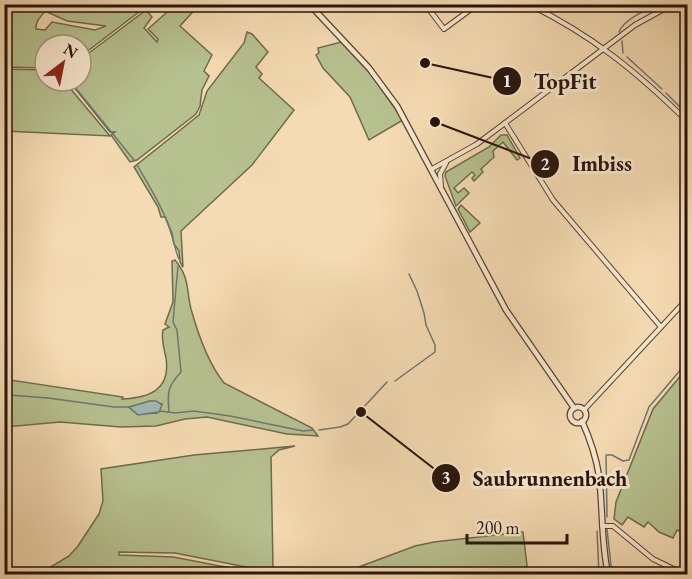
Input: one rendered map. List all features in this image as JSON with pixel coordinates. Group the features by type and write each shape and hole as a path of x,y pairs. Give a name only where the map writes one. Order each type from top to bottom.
{"street":[{"path":"309,4 381,83 407,123 506,310 574,408"},
{"path":"425,4 444,29 478,4"},
{"path":"432,170 477,144 604,48 644,20 673,4"},
{"path":"530,5 570,26 604,48 650,85 687,123"},
{"path":"505,123 557,205 661,327"},
{"path":"441,186 441,171 447,162"},
{"path":"584,410 687,298"},
{"path":"580,407 584,410 586,415 582,422 575,423 570,418 570,413 574,408 580,407"},
{"path":"582,422 597,463 608,574"},
{"path":"602,526 613,526 653,559 684,574"}],"green space":[{"path":"5,4 148,5 93,47 93,33 33,33 33,68 5,67","holes":["45,11 67,21 106,26 95,30 52,22 45,30 36,29"]},
{"path":"175,5 199,5 180,26 212,55 204,71 209,76 202,90 200,106 196,114 137,160 130,162 111,135 115,132 110,132 79,93 93,93 93,50 146,10 152,17 144,28 157,42 158,39 148,29"},
{"path":"247,32 252,34 268,52 256,67 262,74 259,78 294,110 252,165 181,231 183,267 165,217 161,217 158,207 134,167 199,115 207,91 244,43"},
{"path":"341,42 371,74 403,120 369,140 350,97 323,68 316,55 319,53 318,48"},
{"path":"4,69 33,70 33,93 74,93 110,136 5,131"},
{"path":"501,135 507,135 520,158 517,160 503,142 493,151 494,157 481,169 483,172 474,181 472,178 475,175 472,172 454,188 458,193 464,188 469,193 456,206 445,176 446,172 489,147"},
{"path":"461,205 480,223 470,232 458,209"},
{"path":"175,260 183,272 200,338 213,367 224,383 312,428 318,436 287,434 207,417 185,419 156,426 121,427 60,422 5,427 4,379 123,397 122,399 141,397 156,390 165,378 167,369 162,334 163,330 169,327 165,324 173,302 172,261","holes":["150,401 162,404 157,413 137,414 129,407"]},
{"path":"687,368 687,534 677,530 673,538 659,532 648,522 644,527 628,517 622,525 614,519 616,502 653,409"},
{"path":"295,446 279,450 271,457 273,568 271,572 175,553 119,552 119,555 173,557 262,574 39,574 69,556 99,514 103,501 101,469 194,455"},
{"path":"523,532 528,574 340,574 415,546"}],"water":[{"path":"156,401 162,405 159,412 138,415 129,407"}],"waterway":[{"path":"619,32 630,19 659,4"},
{"path":"622,41 623,53"},
{"path":"627,57 662,89"},
{"path":"80,93 134,160"},
{"path":"666,93 688,115"},
{"path":"137,165 164,215 179,259"},
{"path":"169,412 169,390 181,372 177,330 173,322 178,266"},
{"path":"395,381 435,352 435,345 409,274"},
{"path":"607,517 606,455 612,455 623,461 629,460 649,407 688,361"},
{"path":"319,430 348,424 387,382"},
{"path":"9,395 129,407"},
{"path":"160,411 175,413 194,411 303,431 313,430"},
{"path":"607,529 611,566 623,574"},
{"path":"597,531 599,574"}],"place":[{"name":"TopFit","path":"425,63"},
{"name":"Imbiss","path":"435,122"},
{"name":"Saubrunnenbach","path":"361,412"}]}
